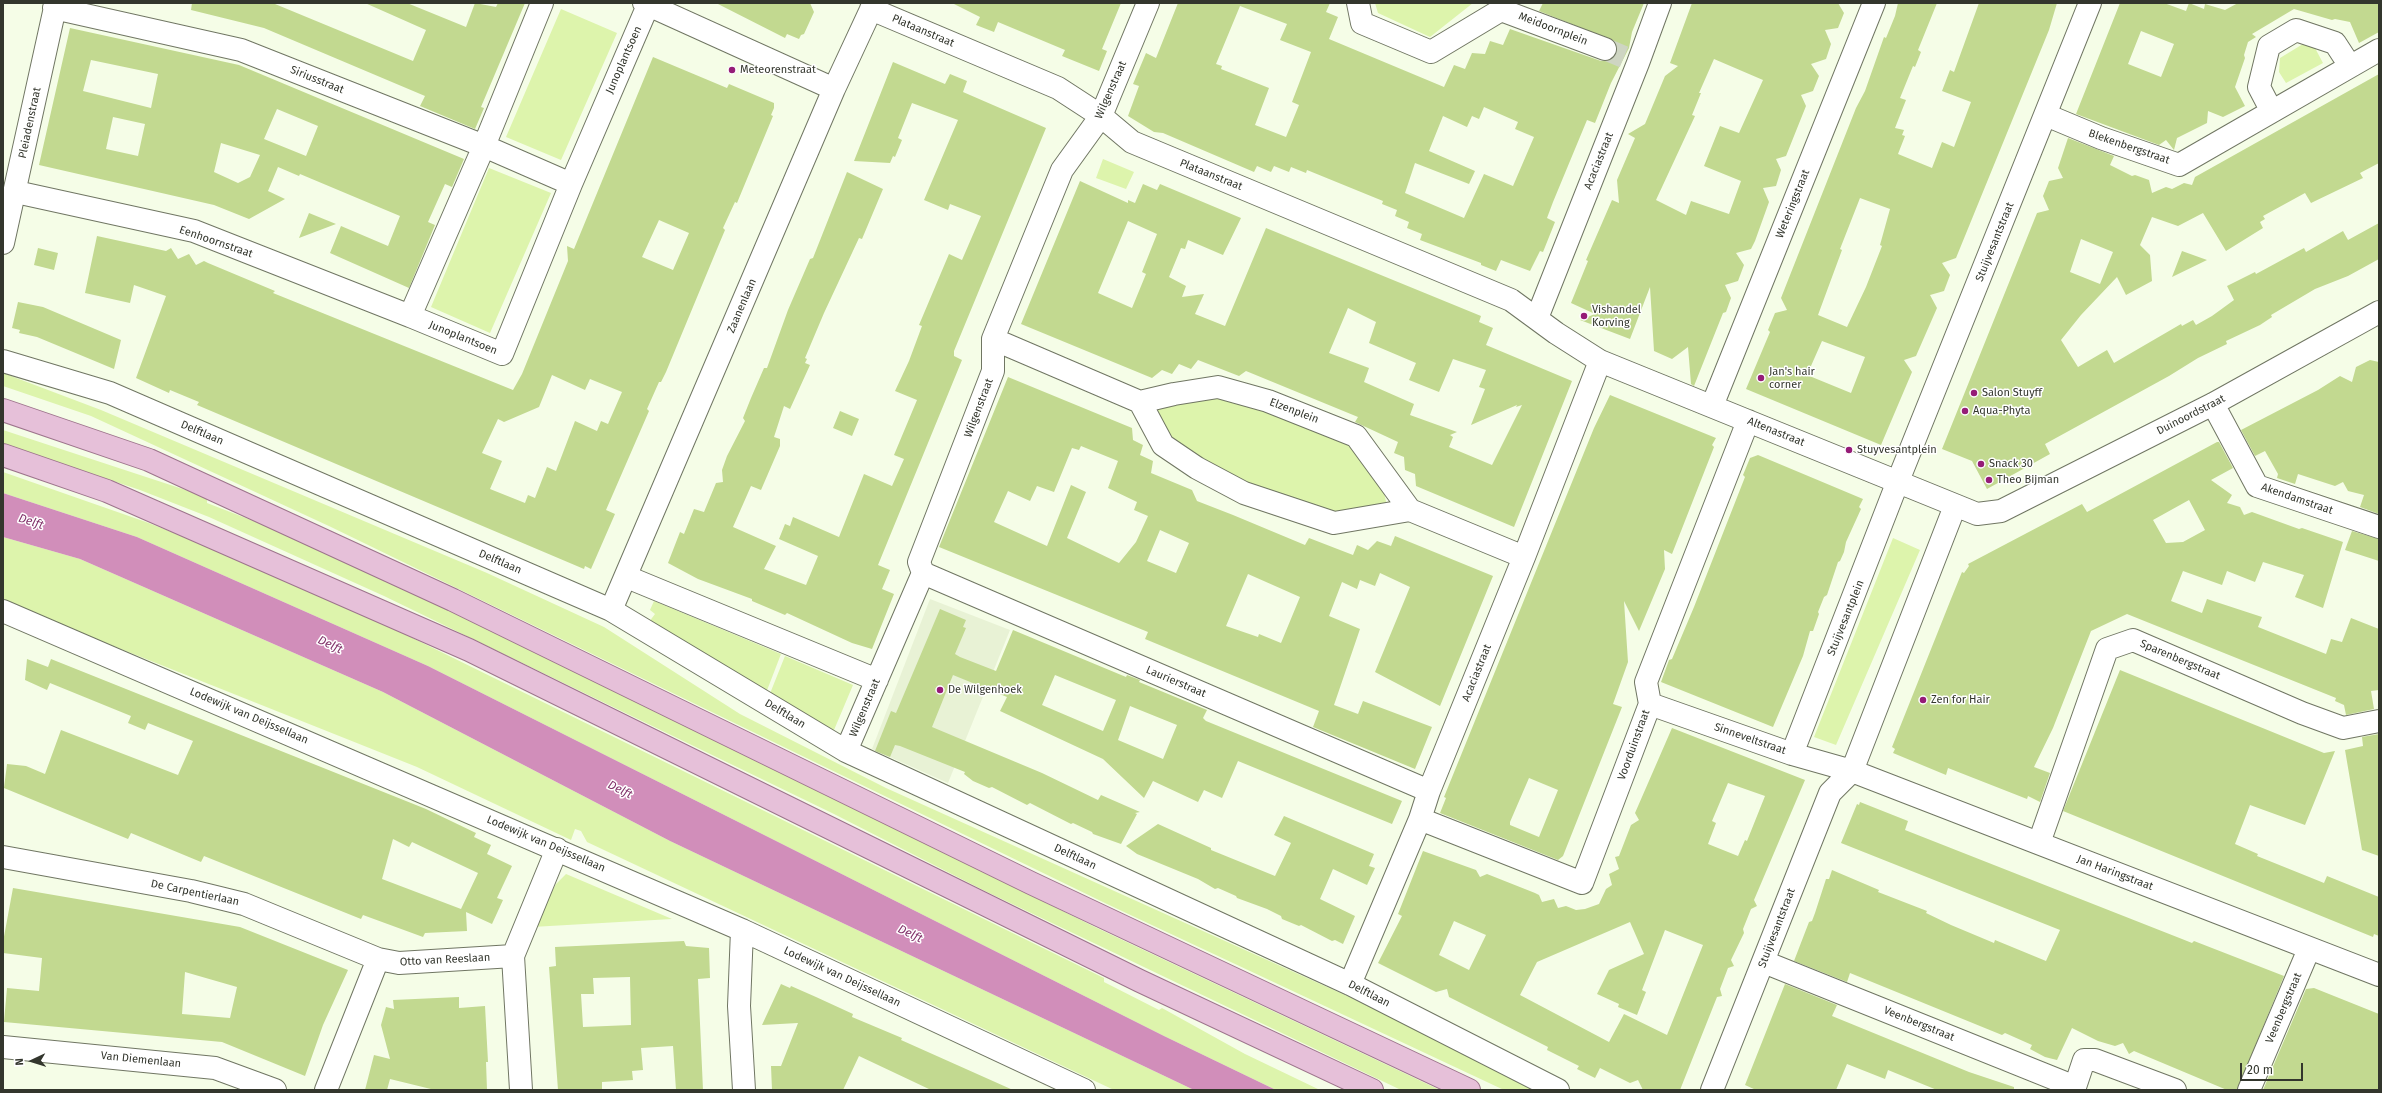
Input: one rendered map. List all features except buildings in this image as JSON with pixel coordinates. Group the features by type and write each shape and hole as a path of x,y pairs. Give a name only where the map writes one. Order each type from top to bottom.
{"main road":[{"path":"3,410 149,460 438,593 1031,883 1469,1090"},
{"path":"3,455 107,490 469,650 1140,981 1372,1090"}],"street":[{"path":"410,316 484,146 542,3"},
{"name":"Wilgenstraat","path":"846,751 923,573 919,562 993,371 993,339 1062,170 1101,116 1148,3"},
{"name":"Meidoornplein","path":"1358,3 1362,23 1431,52 1500,6 1622,56"},
{"name":"Acaciastraat","path":"1536,318 1622,56 1660,3"},
{"name":"Weteringstraat","path":"1712,406 1874,3"},
{"name":"Stuijvesantstraat","path":"1898,481 2090,3"},
{"path":"648,4 834,89"},
{"name":"Junoplantsoen","path":"410,316 502,354 571,184 648,4"},
{"name":"Siriusstraat","path":"55,6 241,50 484,146 571,184"},
{"name":"Pleiadenstraat","path":"3,242 16,192 55,6"},
{"name":"Plataanstraat","path":"872,6 1058,88 1101,116 1132,142 1511,300 1556,333"},
{"name":"Zaanenlaan","path":"611,610 834,89 872,6"},
{"path":"2350,66 2335,43 2296,30 2269,46 2258,86 2271,110 2379,50"},
{"name":"Blekenbergstraat","path":"2046,115 2101,138 2179,165 2271,110"},
{"name":"Eenhoornstraat","path":"16,192 194,231 410,316"},
{"name":"Duinoordstraat","path":"2001,511 2213,404 2379,312"},
{"name":"Altenastraat","path":"1556,333 1600,361 1898,481 1955,506 1977,514 2001,511"},
{"path":"993,339 1140,402 1164,445 1197,468 1244,493 1334,524 1410,510 1524,557"},
{"name":"Delftlaan","path":"3,361 110,393 611,610 846,751 1350,984 1558,1090"},
{"name":"Acaciastraat","path":"1350,984 1420,819 1428,791 1524,557 1600,361"},
{"name":"Elzenplein","path":"1140,402 1174,394 1218,387 1268,401 1356,436 1410,510"},
{"name":"Akendamstraat","path":"2213,404 2257,486 2379,527"},
{"name":"Voorduinstraat","path":"1420,819 1582,883 1650,704 1646,682 1748,421"},
{"name":"Stuijvesantplein","path":"1792,754 1898,481"},
{"path":"1852,771 1955,506"},
{"name":"Laurierstraat","path":"923,573 1428,791"},
{"path":"626,577 877,680"},
{"name":"Lodewijk van Deijssellaan","path":"3,611 742,930 1084,1090"},
{"name":"Sparenbergstraat","path":"2039,843 2107,649 2133,640 2302,713 2343,728 2379,721"},
{"name":"Sinneveltstraat","path":"1650,704 1792,754 1852,771"},
{"name":"Stuijvesantstraat","path":"1712,1090 1830,793 1852,771"},
{"name":"Jan Haringstraat","path":"1852,771 2379,975"},
{"path":"521,1090 513,956 557,849"},
{"name":"De Carpentierlaan","path":"3,857 192,891 244,904 378,959"},
{"path":"742,930 739,1006 744,1090"},
{"name":"Veenbergstraat","path":"2249,1090 2309,949"},
{"name":"Otto van Reeslaan","path":"378,959 399,963 513,956"},
{"path":"326,1090 378,959"},
{"name":"Veenbergstraat","path":"1764,962 2075,1088"},
{"name":"Van Diemenlaan","path":"3,1047 215,1068 275,1090"},
{"path":"2075,1088 2084,1060 2095,1060 2175,1090"}],"shaded area":[{"name":"De Wilgenhoek","path":"930,599 1010,630 948,783 872,749"}],"green space":[{"path":"1375,3 1473,3 1430,37 1378,13"},
{"path":"561,9 617,33 561,160 506,137"},
{"path":"2303,44 2315,48 2323,63 2286,83 2279,72 2280,58"},
{"path":"1103,159 1134,172 1126,189 1096,178"},
{"path":"489,168 551,193 490,333 431,307"},
{"path":"3,373 101,410 487,573 604,627 740,714 886,788 1347,996 1539,1090 1504,1090 1107,904 331,527 91,416 3,386"},
{"path":"1219,393 1351,442 1381,479 1387,506 1327,517 1212,473 1168,442 1140,402"},
{"path":"3,430 207,497 207,503 269,527 463,615 1097,928 1440,1090 1401,1090 983,890 834,814 384,596 209,517 140,490 3,444"},
{"path":"3,472 146,522 210,547 372,618 1104,978 1104,982 1159,1010 1162,1008 1245,1054 1320,1090 1276,1090 1164,1036 428,666 137,537 3,493"},
{"path":"3,537 80,559 383,692 670,841 1194,1090 1114,1090 587,842 581,831 575,829 571,840 417,767 3,602"},
{"path":"1893,538 1920,550 1836,745 1814,737"},
{"path":"654,601 781,654 766,693 649,622 655,614 650,610"},
{"path":"785,656 853,685 834,730 769,696"},
{"path":"566,874 672,919 532,927 556,884"}],"water":[{"name":"Delft","path":"3,493 137,537 428,666 1164,1036 1276,1090 1194,1090 670,841 383,692 80,559 3,537"}],"tunnel":[{"path":"1605,49 1624,57"}],"place":[{"name":"Meteorenstraat","path":"732,70"},
{"name":"Vishandel Korving","path":"1584,316"},
{"name":"Jan's hair corner","path":"1761,378"},
{"name":"Salon Stuyff","path":"1974,393"},
{"name":"Aqua-Phyta","path":"1965,411"},
{"name":"Stuyvesantplein","path":"1849,450"},
{"name":"Snack 30","path":"1981,464"},
{"name":"Theo Bijman","path":"1989,480"},
{"name":"De Wilgenhoek","path":"940,690"},
{"name":"Zen for Hair","path":"1923,700"}]}
